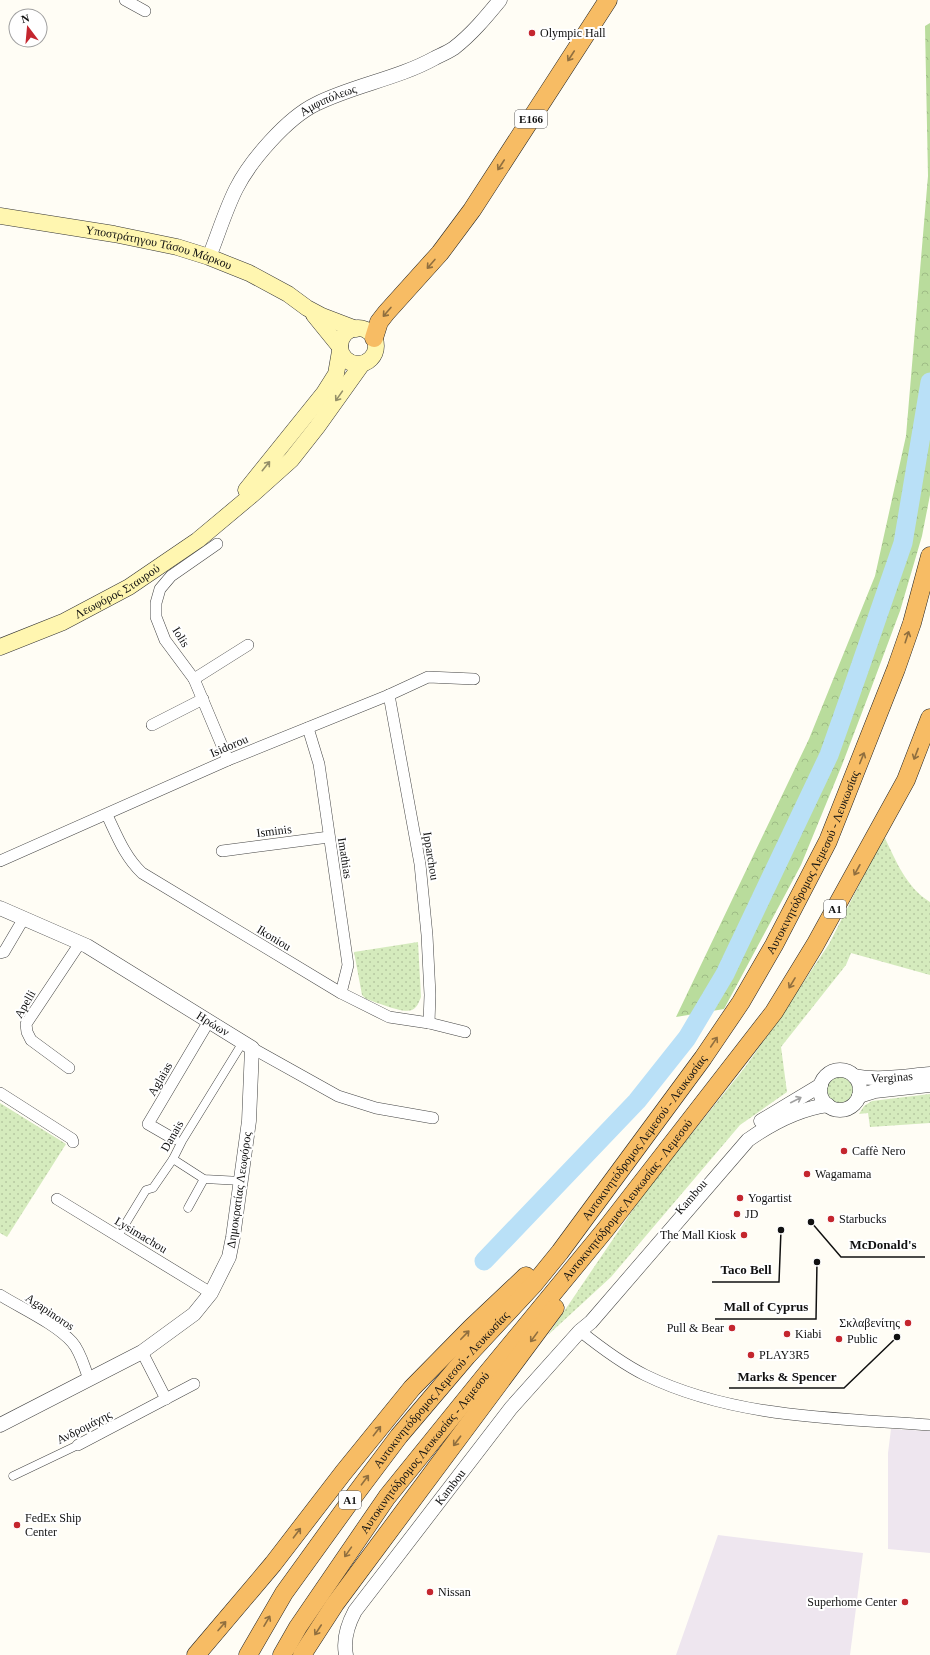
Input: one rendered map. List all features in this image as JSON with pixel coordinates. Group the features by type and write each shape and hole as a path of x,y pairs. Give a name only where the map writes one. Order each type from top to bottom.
{"highway":[{"name":"E166","path":"374,338 377,326 386,313 440,253 472,210 608,0"},
{"name":"Αυτοκινητόδρομος Λεμεσού - Λευκωσίας","path":"248,1655 284,1593 334,1522 399,1436 467,1356 534,1284 560,1252 703,1058 741,1002 774,946 828,841 896,669 912,623 930,556"},
{"name":"Αυτοκινητόδρομος Λευκωσίας - Λεμεσού","path":"282,1655 298,1627 387,1498 605,1230 774,1012 818,939 906,780 930,718"},
{"path":"196,1655 274,1564 343,1473 412,1388 530,1272 608,1187"},
{"path":"302,1655 335,1604 557,1305 605,1230"}],"main road":[{"name":"Υποστράτηγου Τάσου Μάρκου","path":"0,216 114,234 177,247 209,257 249,273 288,294 307,308 332,321 356,329"},
{"name":"Υποστράτηγου Τάσου Μάρκου","path":"307,308 323,325 340,349"},
{"path":"356,329 363,329 374,338 375,351 368,361 362,364 348,362 344,358 340,349 342,337 346,333 356,329"},
{"name":"Λεωφόρος Σταυρού","path":"224,518 324,393 336,374 340,349"},
{"name":"Λεωφόρος Σταυρού","path":"0,647 63,622 129,587 198,540 291,460 317,427 362,364"}],"street":[{"path":"125,0 145,11"},
{"name":"Αμφιπόλεως","path":"209,257 236,188 262,152 287,124 315,104 405,72 452,49 476,29 500,0"},
{"name":"Iolis","path":"217,544 171,576 160,589 156,603 156,617 165,640 194,679 228,760"},
{"path":"194,679 248,645"},
{"name":"Isidorou","path":"0,861 228,760 389,695 428,677 474,679"},
{"name":"Ipparchou","path":"389,695 420,864 428,935 430,995 429,1023"},
{"path":"152,725 203,699"},
{"name":"Imathias","path":"308,728 318,764 348,965 341,993"},
{"name":"Ikoniou","path":"106,815 125,853 133,865 142,873 341,993 389,1017 429,1023 465,1032"},
{"name":"Isminis","path":"222,851 329,837"},
{"name":"Ηρώων","path":"0,908 80,943 247,1045 338,1096 376,1108 433,1118"},
{"path":"0,953 4,952 24,918"},
{"name":"Apelli","path":"69,1068 31,1040 27,1032 26,1024 80,943"},
{"name":"Aglaias","path":"174,1139 148,1124 209,1021"},
{"name":"Danais","path":"118,1236 146,1190 153,1188 247,1045"},
{"name":"Δημοκρατίας Λεωφόρος","path":"0,1425 142,1352 194,1314 211,1293 229,1257 241,1182 249,1121 247,1045"},
{"path":"839,1070 847,1071 854,1076 858,1082 860,1089 859,1096 851,1106 838,1110 828,1105 823,1100 821,1085 831,1072 839,1070"},
{"name":"Verginas","path":"854,1076 867,1079 930,1074"},
{"name":"Kambou","path":"580,1331 589,1315 737,1144 757,1123 821,1085"},
{"name":"Verginas","path":"859,1096 875,1091 930,1085"},
{"path":"0,1093 72,1139 73,1142"},
{"name":"Kambou","path":"346,1655 348,1629 355,1611 511,1408 580,1331 591,1322 748,1140 763,1129 796,1112 828,1105"},
{"path":"173,1159 204,1179 241,1182"},
{"path":"188,1208 204,1179"},
{"name":"Lysimachou","path":"57,1199 211,1293"},
{"name":"Agapinoros","path":"0,1295 59,1330 72,1342 82,1360 89,1379"},
{"path":"580,1331 610,1355 645,1375 700,1397 767,1412 930,1425"},
{"path":"142,1352 166,1399"},
{"name":"Ανδρομάχης","path":"14,1476 78,1446 194,1384"}],"shaded area":[{"path":"891,1429 930,1431 930,1553 888,1549 888,1453"},
{"path":"718,1535 863,1553 850,1655 676,1655"}],"green space":[{"path":"930,23 930,495 922,536 900,611 842,765 801,865 724,1009 676,1017 809,739 875,576 906,436 928,176 925,26"},
{"path":"884,836 902,873 914,889 930,902 930,975 851,953 846,965 781,1047 787,1092 740,1125 611,1277 548,1335 645,1192 746,1066 781,1016 829,944"},
{"path":"418,942 421,997 418,1005 412,1010 408,1011 389,1007 366,999 362,995 354,952"},
{"path":"841,1076 851,1080 855,1090 851,1100 841,1104 831,1100 827,1090 831,1080"},
{"path":"930,1094 930,1123 870,1127 868,1113 859,1114 864,1106 872,1101"},
{"path":"0,1103 66,1144 7,1237 0,1233"}],"waterway":[{"path":"484,1261 637,1101 687,1038 725,974 829,755 903,543 930,382"}],"place":[{"name":"Olympic Hall","path":"532,33"},
{"name":"Caffè Nero","path":"844,1151"},
{"name":"Wagamama","path":"807,1174"},
{"name":"Yogartist","path":"740,1198"},
{"name":"JD","path":"737,1214"},
{"name":"Starbucks","path":"831,1219"},
{"name":"McDonald's","path":"811,1222"},
{"name":"Taco Bell","path":"781,1230"},
{"name":"The Mall Kiosk","path":"744,1235"},
{"name":"Mall of Cyprus","path":"817,1262"},
{"name":"Σκλαβενίτης","path":"908,1323"},
{"name":"Pull & Bear","path":"732,1328"},
{"name":"Kiabi","path":"787,1334"},
{"name":"Marks & Spencer","path":"897,1337"},
{"name":"Public","path":"839,1339"},
{"name":"PLAY3R5","path":"751,1355"},
{"name":"FedEx Ship Center","path":"17,1525"},
{"name":"Nissan","path":"430,1592"},
{"name":"Superhome Center","path":"905,1602"}]}
